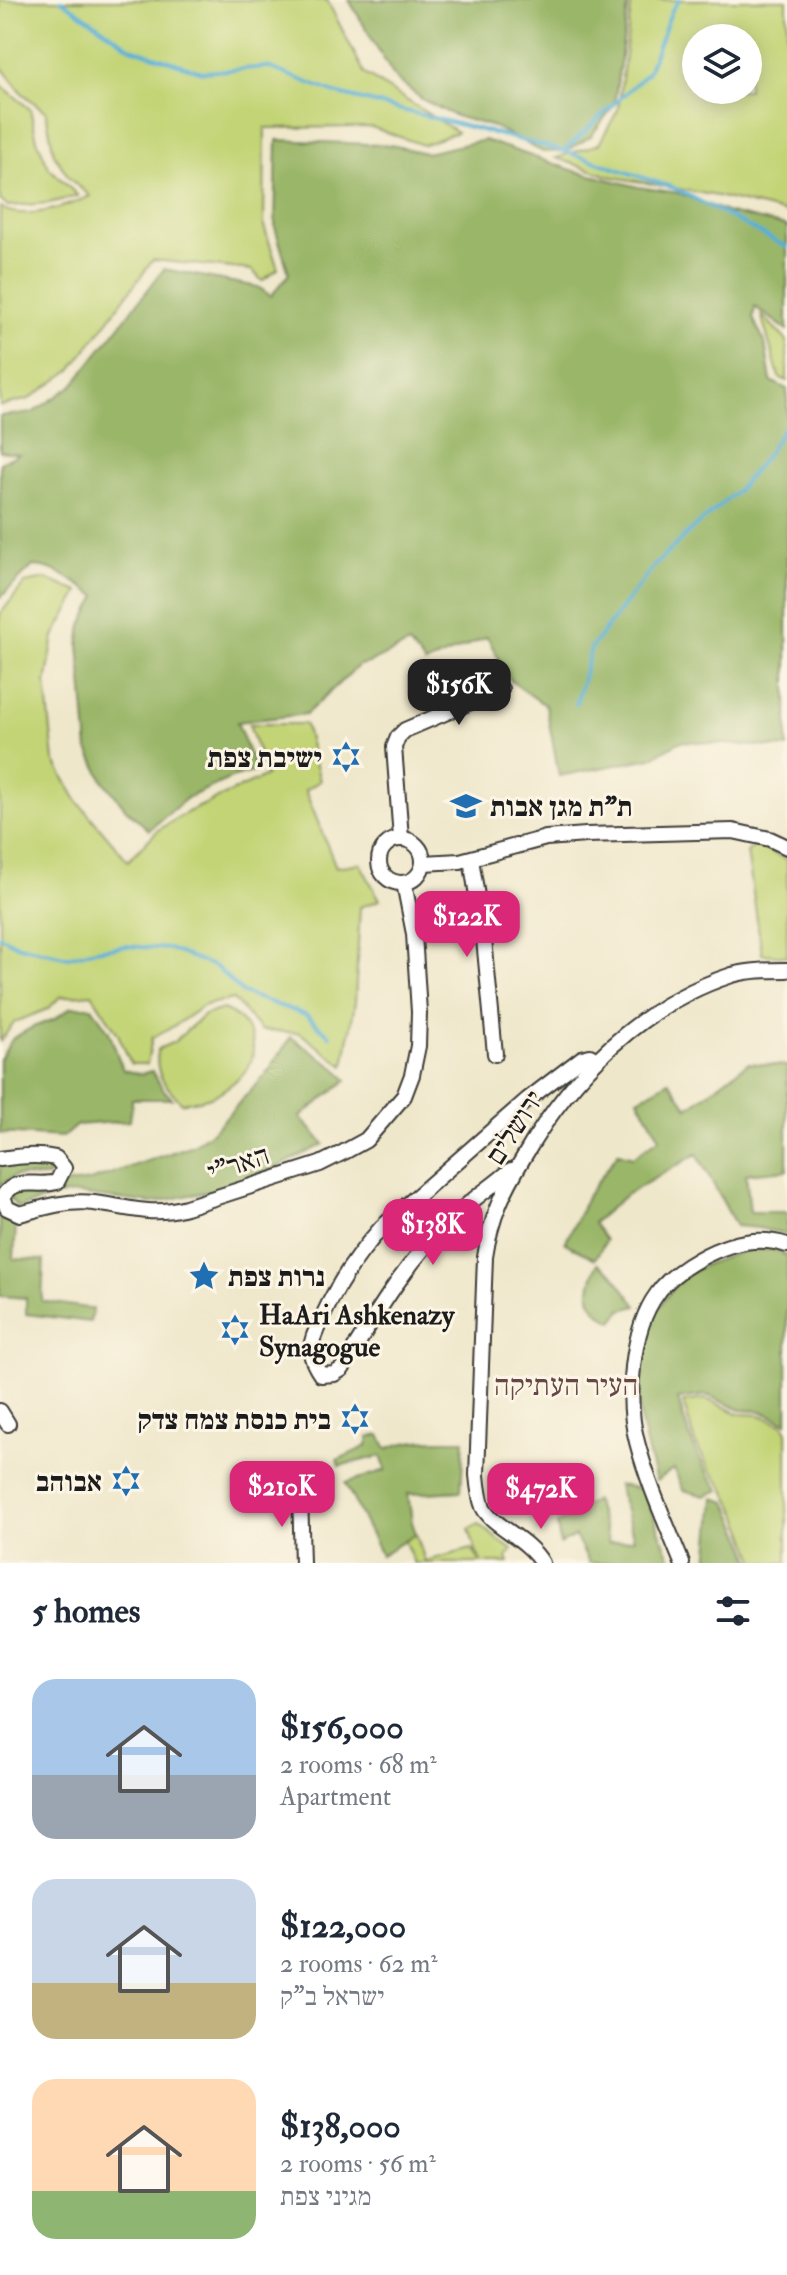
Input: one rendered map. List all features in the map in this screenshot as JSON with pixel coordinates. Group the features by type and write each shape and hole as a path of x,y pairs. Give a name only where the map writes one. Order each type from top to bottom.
{"street":[{"path":"401,838 394,747 398,737 405,730 501,689"},
{"path":"423,863 471,859 546,838 586,835 733,831 770,839 787,847"},
{"path":"401,838 414,843 423,863 417,876 404,883 387,878 379,865 381,850 386,844 401,838"},
{"path":"471,859 484,939 495,1054"},
{"name":"האר\"י","path":"0,1159 44,1155 56,1158 64,1168 57,1182 20,1183 10,1187 3,1196 7,1208 20,1214 52,1204 72,1202 164,1212 320,1164 366,1140 404,1096 418,1046 417,966 404,883"},
{"name":"ירושלים","path":"542,1563 529,1545 489,1516 479,1494 477,1475 485,1257 495,1212 541,1128 596,1061 632,1028 685,994 735,974 787,970"},
{"path":"520,1162 464,1207 423,1250 387,1295 342,1369 334,1374 321,1375 311,1356 311,1347 329,1302 361,1250 382,1227 538,1091 582,1058 590,1056 596,1061"},
{"path":"682,1563 636,1440 633,1415 635,1356 647,1309 658,1292 687,1266 716,1251 744,1242 787,1245"},
{"path":"300,1493 302,1563"}],"green space":[{"path":"0,0 327,0 365,74 457,132 423,145 371,127 265,128 264,226 278,269 262,281 252,270 153,260 71,370 29,399 0,406 0,207 33,213 90,196 70,179 54,154 46,112 22,93 0,65"},
{"path":"349,0 629,0 614,105 591,136 567,151 543,152 494,127 455,116 423,100 395,78"},
{"path":"632,0 787,0 787,213 609,176 556,158 599,144 618,110"},
{"path":"0,84 30,109 37,140 49,168 78,196 49,203 8,206 0,200"},
{"path":"277,140 391,145 426,153 484,140 575,171 638,187 678,193 729,213 787,226 787,330 755,307 753,318 765,343 771,381 787,389 787,748 681,741 651,758 559,776 546,706 511,681 487,637 425,664 409,644 359,665 306,714 237,722 256,771 231,778 187,798 149,830 126,809 103,780 88,750 79,645 82,625 97,596 59,573 33,566 0,598 0,463 19,454 0,451 0,416 32,413 73,385 164,269 258,287 271,296 289,274 275,227"},
{"path":"761,314 787,341 787,381 779,377"},
{"path":"46,579 79,592 54,636 46,683 54,760 78,802 128,861 158,830 188,812 266,776 249,724 305,724 320,781 305,790 336,867 360,863 380,900 360,907 355,1002 344,1066 300,1033 261,1030 233,999 205,1005 152,1038 147,1064 131,1064 118,1034 92,994 60,997 48,1009 15,1022 0,1041 0,614 25,583"},
{"path":"756,845 787,860 787,956 762,954 747,852"},
{"path":"71,1007 92,1007 109,1032 123,1070 141,1074 152,1071 172,1099 132,1099 130,1121 77,1125 63,1137 0,1133 0,1059 13,1038 55,1019"},
{"path":"223,1009 239,1019 250,1033 251,1060 244,1073 222,1091 182,1103 159,1073 158,1049 174,1042 204,1015"},
{"path":"291,1037 338,1070 347,1080 300,1117 324,1144 243,1184 152,1203 76,1194 55,1196 18,1208 10,1199 12,1192 90,1181 193,1145 213,1131 266,1074"},
{"path":"748,1063 787,1066 787,1170 746,1174 750,1212 787,1212 787,1234 736,1226 697,1154 626,1195 593,1223 606,1240 595,1259 565,1243 588,1195 618,1153 633,1157 660,1138 638,1099 669,1081 688,1108"},
{"path":"45,1162 53,1170 48,1177 15,1176 0,1185 0,1163"},
{"path":"0,1212 16,1224 14,1259 44,1260 42,1301 93,1309 90,1322 26,1314 26,1298 0,1296"},
{"path":"747,1250 776,1250 787,1256 787,1423 761,1411 741,1410 707,1395 678,1399 694,1447 720,1490 705,1496 683,1490 674,1469 656,1481 639,1408 643,1353 654,1316 679,1282 706,1264"},
{"path":"598,1263 613,1274 637,1306 622,1310 613,1321 596,1310 590,1297 591,1281"},
{"path":"706,1399 740,1414 760,1415 784,1425 787,1432 787,1563 756,1563 739,1517 695,1442 683,1402"},
{"path":"380,1435 387,1449 415,1441 464,1440 461,1491 408,1494 416,1534 381,1555 345,1483 386,1470 381,1456 339,1466 337,1460 367,1446 369,1437"},
{"path":"618,1485 643,1489 672,1563 589,1563 575,1536 560,1544 557,1524 595,1500 609,1543 634,1539"},
{"path":"714,1498 727,1502 752,1563 708,1563"},
{"path":"478,1524 512,1550 507,1557 509,1563 482,1563 469,1529"},
{"path":"416,1534 425,1561 472,1549 481,1563 414,1563 404,1540"}],"waterway":[{"path":"61,0 131,48 202,72 268,67 335,93 564,151 674,188 787,247"},
{"path":"564,151 648,72 672,10 679,0"},
{"path":"576,704 591,648 654,566 737,491 768,453 787,422"},
{"path":"0,936 19,946 68,957 126,946 169,949 216,967 243,993 306,1015 330,1036"}],"place":[{"name":"ישיבת צפת","path":"346,757"},
{"name":"ת\"ת מגן אבות","path":"466,806"},
{"name":"נרות צפת","path":"204,1276"},
{"name":"HaAri Ashkenazy Synagogue","path":"235,1330"},
{"name":"בית כנסת צמח צדק","path":"355,1419"},
{"name":"אבוהב","path":"126,1481"}],"district":[{"name":"העיר העתיקה","path":"566,1385"}]}
